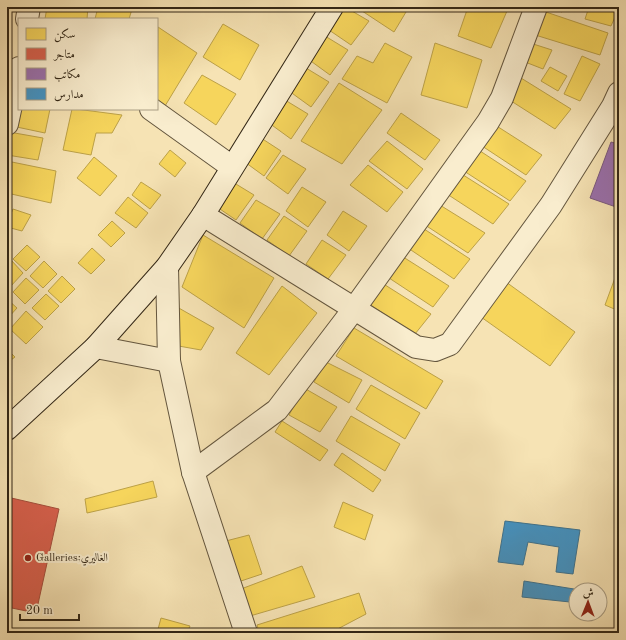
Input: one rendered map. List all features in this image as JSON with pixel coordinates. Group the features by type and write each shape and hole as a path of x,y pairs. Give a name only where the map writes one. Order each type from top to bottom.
{"street":[{"path":"27,18 29,7"},
{"path":"7,429 96,347 167,267 203,215 332,7"},
{"path":"193,472 277,410 354,310 488,122 502,98 536,7"},
{"path":"7,124 18,79"},
{"path":"203,215 354,310 416,347 435,350 450,344 551,205 613,106 619,93"},
{"path":"152,110 232,168"},
{"path":"167,267 169,361 193,472 246,633"},
{"path":"96,347 169,361"}],"building: سكن":[{"path":"47,7 88,7 87,18 45,18"},
{"path":"98,7 122,7 132,9 129,18 95,18"},
{"path":"345,7 369,21 351,45 329,30"},
{"path":"356,7 409,7 394,32"},
{"path":"468,7 492,7 507,11 491,48 458,36"},
{"path":"548,7 565,7 562,12"},
{"path":"589,7 619,8 611,26 585,19"},
{"path":"540,10 608,33 600,55 532,34"},
{"path":"223,24 259,45 240,80 203,57"},
{"path":"158,27 197,53 165,106 158,102"},
{"path":"325,36 348,50 330,75 308,59"},
{"path":"527,42 552,50 543,69 520,60"},
{"path":"385,43 412,57 387,103 342,79 357,56 373,63"},
{"path":"435,43 482,60 467,108 421,95"},
{"path":"582,56 600,64 580,101 564,94"},
{"path":"550,67 567,76 558,91 541,81"},
{"path":"306,68 329,82 311,107 289,91"},
{"path":"202,75 236,94 216,125 184,103"},
{"path":"521,78 571,109 555,129 508,99"},
{"path":"339,83 382,110 342,164 301,141"},
{"path":"285,100 308,114 291,139 269,123"},
{"path":"19,110 50,110 45,133 12,126"},
{"path":"72,110 122,115 112,133 96,133 91,155 63,150"},
{"path":"401,113 440,140 425,160 387,133"},
{"path":"492,123 542,155 526,175 479,144"},
{"path":"9,132 43,138 38,160 7,155"},
{"path":"258,136 281,151 264,176 242,160"},
{"path":"387,141 423,169 407,189 369,161"},
{"path":"477,149 526,181 510,201 464,171"},
{"path":"170,150 186,163 175,177 159,164"},
{"path":"283,155 306,169 288,194 266,178"},
{"path":"94,157 117,176 100,196 77,178"},
{"path":"7,161 56,171 51,203 7,193"},
{"path":"368,165 403,192 387,212 350,185"},
{"path":"460,173 509,204 493,224 447,194"},
{"path":"231,181 254,195 236,220 214,205"},
{"path":"141,182 161,195 150,209 132,195"},
{"path":"302,187 326,202 308,227 286,211"},
{"path":"128,197 148,213 136,228 115,213"},
{"path":"256,200 280,214 262,239 240,223"},
{"path":"435,202 485,233 468,253 422,223"},
{"path":"13,209 31,215 22,231 7,227 7,223"},
{"path":"343,211 367,226 349,251 327,235"},
{"path":"284,216 307,231 289,256 267,240"},
{"path":"112,221 125,233 111,247 98,235"},
{"path":"421,227 470,259 454,279 408,248"},
{"path":"203,235 274,278 244,328 182,287"},
{"path":"322,240 346,255 328,279 306,264"},
{"path":"27,245 40,257 26,271 13,259"},
{"path":"92,248 105,260 91,274 78,263"},
{"path":"400,255 449,286 433,307 386,276"},
{"path":"11,260 23,273 10,287 7,284 7,264"},
{"path":"44,261 57,274 43,288 30,276"},
{"path":"619,267 619,311 605,305"},
{"path":"62,276 75,289 61,303 48,291"},
{"path":"26,278 39,290 25,304 13,292"},
{"path":"506,282 575,332 550,366 481,317"},
{"path":"382,283 431,314 415,334 369,304"},
{"path":"282,286 317,313 269,375 236,353"},
{"path":"46,294 59,306 45,320 32,308"},
{"path":"7,299 17,308 7,319"},
{"path":"177,307 214,328 201,350 173,345"},
{"path":"26,311 43,327 26,344 10,329"},
{"path":"354,328 443,381 426,409 336,356"},
{"path":"7,349 15,357 7,363"},
{"path":"326,362 362,380 349,403 314,382"},
{"path":"371,385 420,413 405,439 356,409"},
{"path":"304,388 337,407 320,432 289,415"},
{"path":"351,416 400,444 385,471 336,441"},
{"path":"282,421 328,450 320,461 275,432"},
{"path":"342,453 381,480 373,492 334,465"},
{"path":"153,481 157,497 87,513 85,499"},
{"path":"343,502 373,515 365,540 334,527"},
{"path":"249,535 262,574 238,582 222,542"},
{"path":"302,566 315,597 250,616 241,589"},
{"path":"359,593 366,614 330,633 259,633 257,625"},
{"path":"161,618 190,626 187,633 157,633"}],"building: متاجر":[{"name":"Galleries;الغاليري","path":"7,497 59,509 36,613 7,607"}],"building: مكاتب":[{"path":"611,142 619,144 619,208 590,198"}],"building: مدارس":[{"path":"505,521 580,530 573,574 556,572 559,547 528,542 523,565 498,562"},
{"path":"524,581 568,588 568,602 522,597"}],"place":[{"name":"Galleries;الغاليري","path":"28,558"}]}
